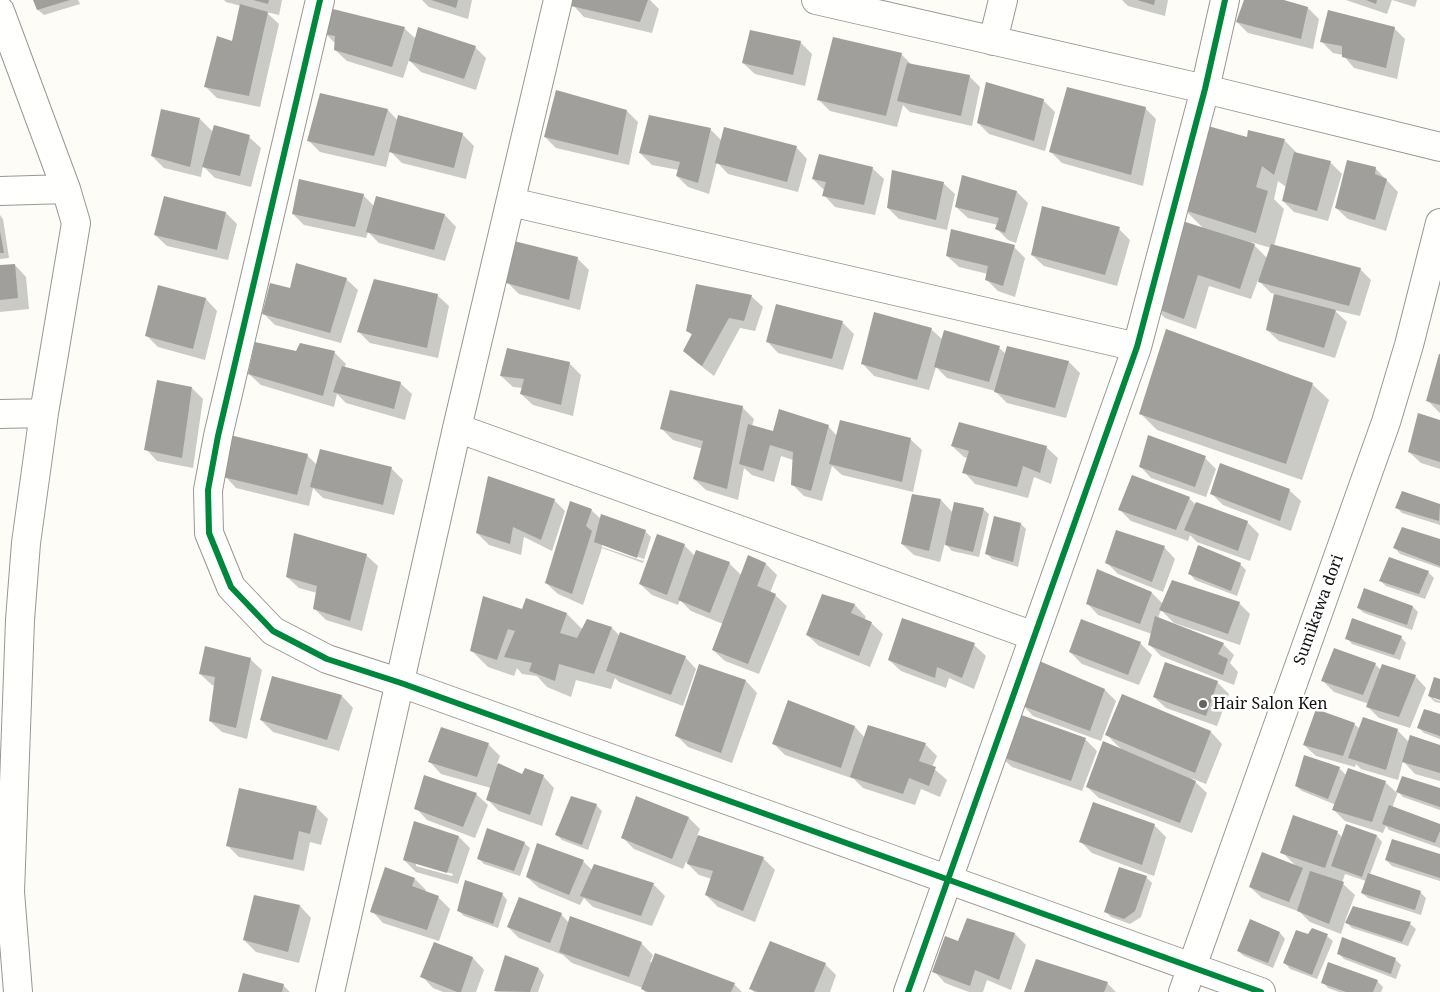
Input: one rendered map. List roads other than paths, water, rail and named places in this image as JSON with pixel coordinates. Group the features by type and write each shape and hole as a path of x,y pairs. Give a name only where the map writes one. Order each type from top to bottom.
{"street":[{"path":"320,0 218,436 208,490 209,533 231,587 273,631 327,659 401,682 1262,992"},
{"path":"331,992 457,428 558,0"},
{"path":"816,0 1205,89 1440,147"},
{"path":"993,41 1003,0"},
{"path":"908,992 1137,347 1205,89 1225,0"},
{"path":"0,11 66,189 76,223 44,413 26,543 10,620 5,892 18,992"},
{"path":"0,190 66,189"},
{"path":"511,202 1137,347"},
{"name":"Sumikawa dori","path":"1184,992 1386,422 1409,345 1440,223"},
{"path":"0,414 44,413"},
{"path":"457,428 1034,636"}],"place":[{"name":"Hair Salon Ken","path":"1203,704"}]}
